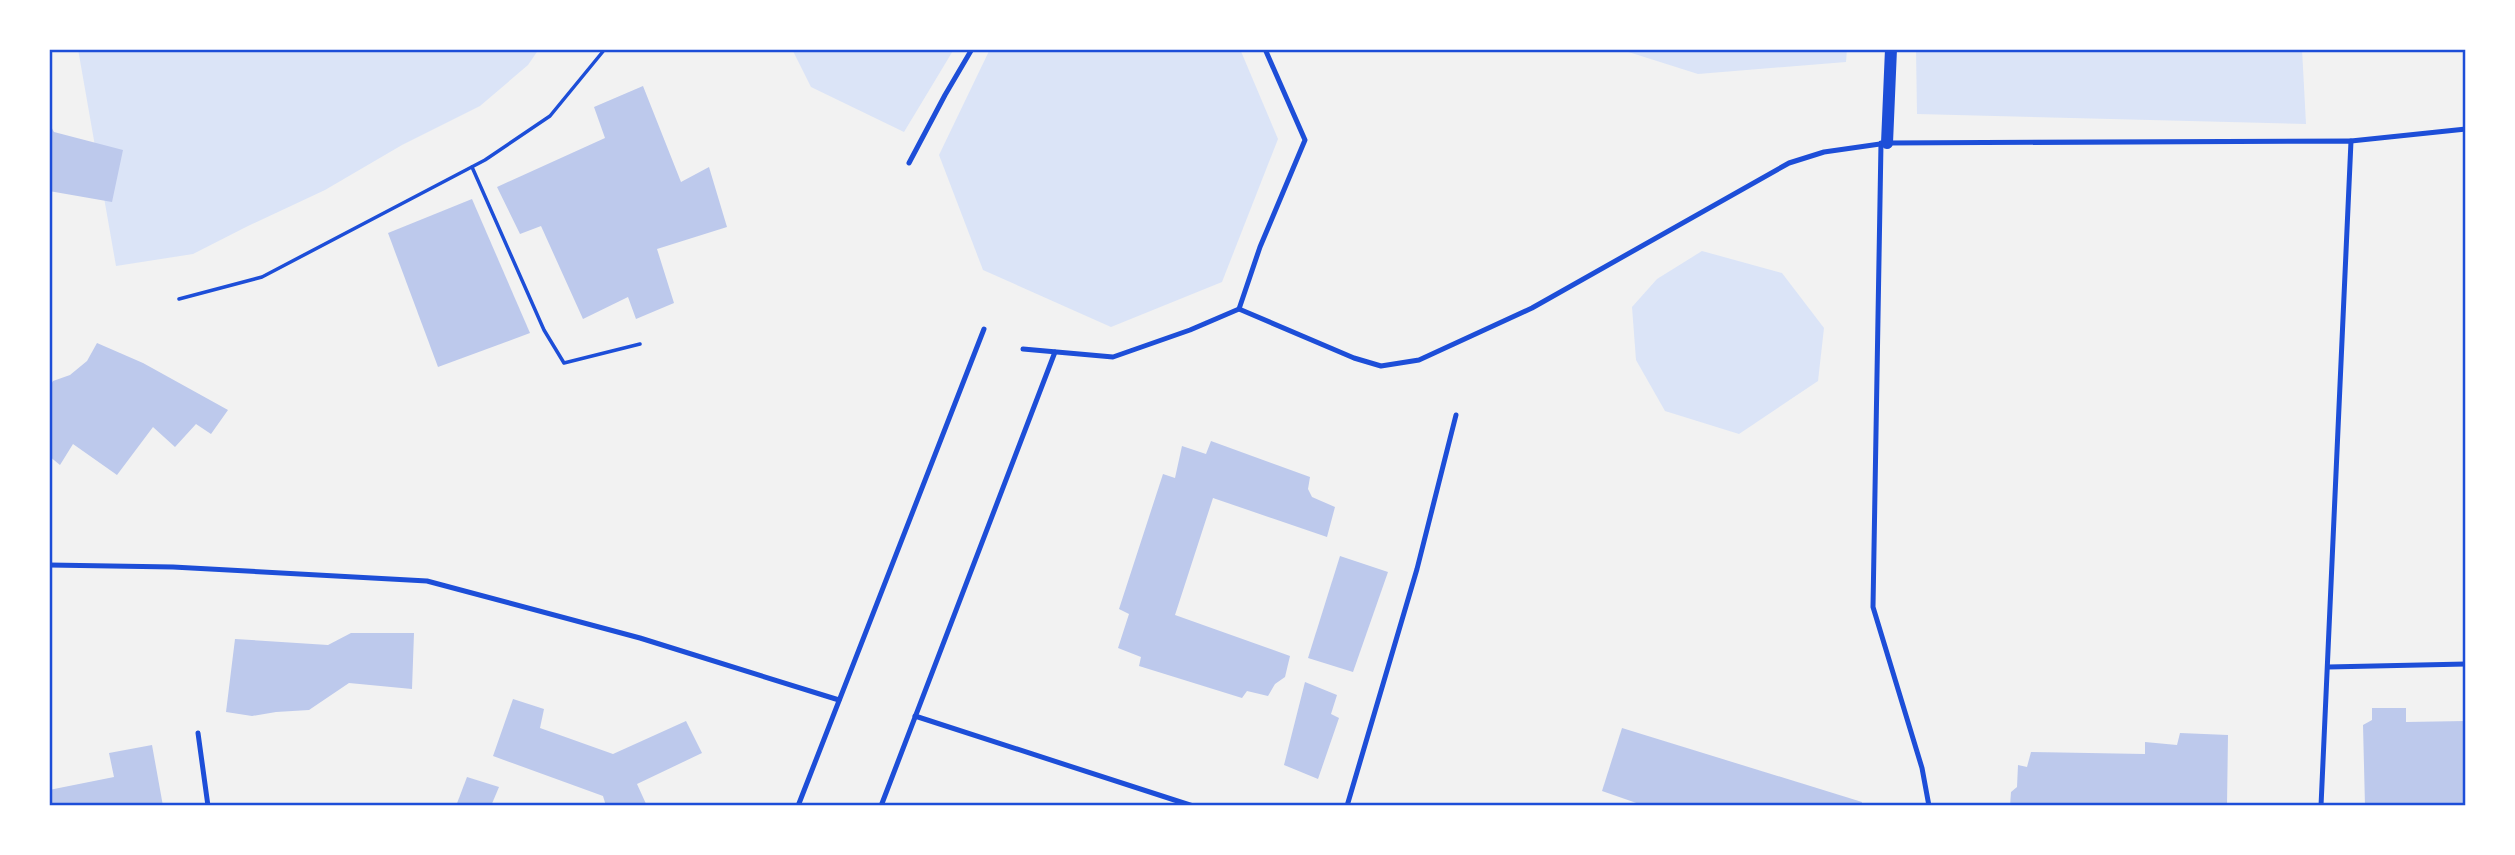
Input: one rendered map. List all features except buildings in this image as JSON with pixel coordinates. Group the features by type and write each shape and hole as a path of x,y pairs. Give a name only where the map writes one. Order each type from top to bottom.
{"street":[{"path":"1884,143 1891,49"}],"lane":[{"path":"909,163 972,49"},
{"path":"1239,309 1259,247 1306,140 1265,49"},
{"path":"1023,349 1113,357 1191,330 1239,309 1354,358 1381,366 1419,360 1532,309 1789,163 1824,152 1884,143 2351,141 2466,129"},
{"path":"2321,806 2351,141"},
{"path":"1884,143 1873,607 1922,768 1929,806"},
{"path":"798,806 984,330"},
{"path":"881,806 1055,352"},
{"path":"1347,806 1417,569 1456,415"},
{"path":"49,565 173,567 427,581 640,638 839,700"},
{"path":"2328,667 2466,664"},
{"path":"915,716 1193,806"},
{"path":"198,733 208,806"}],"path":[{"path":"179,299 262,277 472,167 550,116 605,49"},
{"path":"472,167 533,306 564,363 640,344"}],"shaded area":[{"path":"78,49 539,49 528,65 480,106 402,145 325,190 193,254 116,266"},
{"path":"792,49 954,49 904,132 811,87"},
{"path":"990,49 1240,49 1278,139 1222,282 1111,327 983,270 939,155"},
{"path":"1619,49 1847,49 1846,62 1698,74"},
{"path":"1916,49 2302,49 2306,124 1917,114"},
{"path":"1702,251 1782,273 1824,328 1818,381 1739,434 1665,411 1636,360 1632,307 1657,279"}]}
